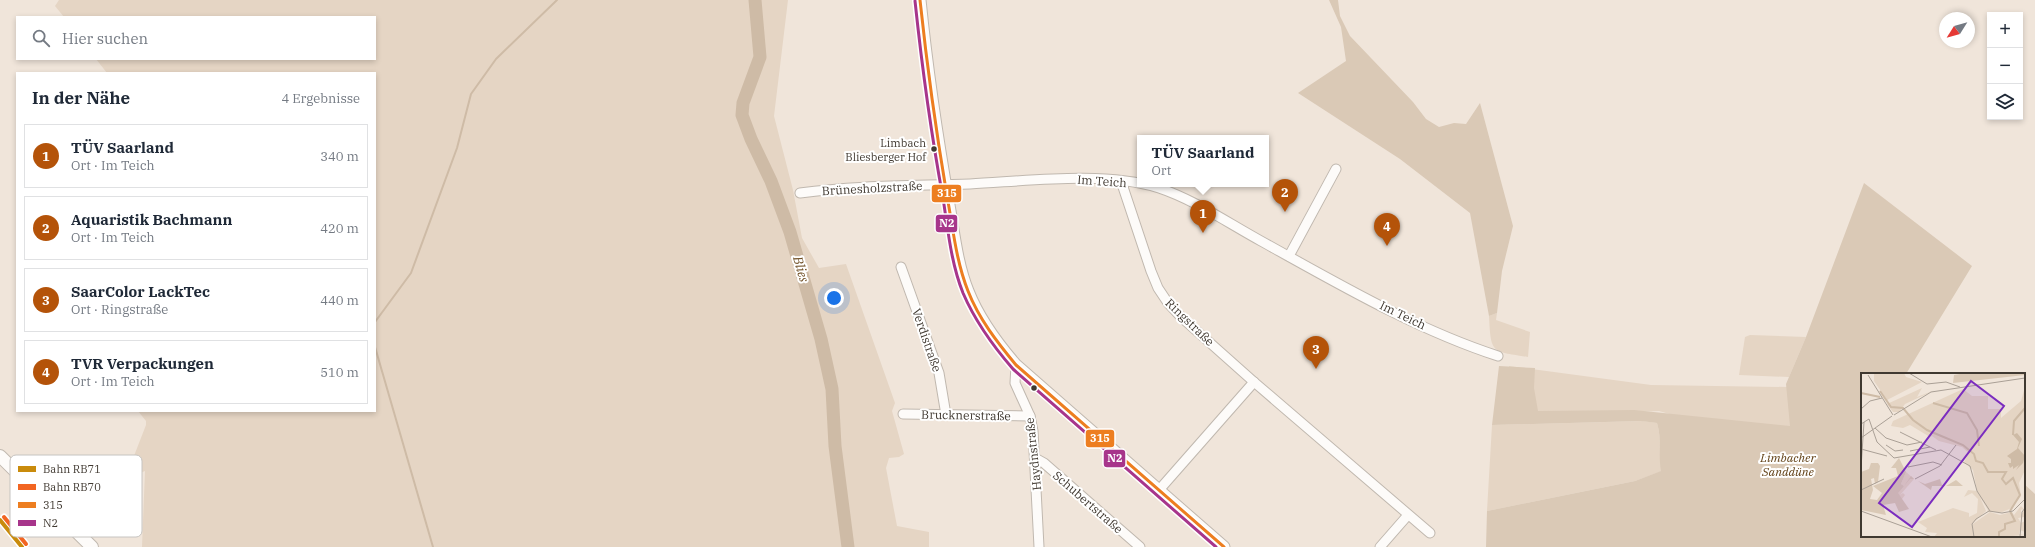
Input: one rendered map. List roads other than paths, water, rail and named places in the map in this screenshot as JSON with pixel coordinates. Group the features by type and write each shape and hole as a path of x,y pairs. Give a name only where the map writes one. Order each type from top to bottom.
{"main road":[{"path":"0,456 10,466"},
{"path":"82,537 92,547"}],"street":[{"path":"920,0 926,62 955,242 968,290 980,318 1016,365 1224,547"},
{"path":"1289,256 1336,170"},
{"name":"Im Teich","path":"945,185 1071,179 1120,181 1137,184"},
{"name":"Ringstraße","path":"1120,181 1151,271 1158,288 1168,303 1181,317 1254,382 1430,533"},
{"name":"Brünesholzstraße","path":"800,193 866,186 945,185"},
{"name":"Im Teich","path":"1153,187 1177,196 1412,320 1447,336 1498,356"},
{"name":"Verdistraße","path":"901,267 939,373 946,415"},
{"name":"Haydnstraße","path":"1016,365 1015,383 1030,416 1035,458 1039,547"},
{"path":"1159,490 1254,382"},
{"name":"Brucknerstraße","path":"903,414 1030,416"},
{"name":"Schubertstraße","path":"1035,458 1044,462 1140,547"},
{"path":"1380,547 1408,515"}],"waterway":[{"path":"376,321 411,273 457,148 471,94 496,59 557,0"},
{"name":"Blies","path":"755,0 760,57 743,103 742,115 751,139 771,181 790,232 821,339 832,389 835,446 848,547"},
{"path":"376,350 433,547"}],"rail line":[{"name":"RB70","path":"4,517 10,524"},
{"name":"RB71","path":"0,520 10,532"},
{"name":"RB71","path":"14,537 22,547"},
{"name":"RB70","path":"20,537 26,544"}],"place":[{"name":"Limbach Bliesberger Hof","path":"934,149"},
{"name":"Aquaristik Bachmann","path":"1285,212"},
{"name":"TÜV Saarland","path":"1203,233"},
{"name":"TVR Verpackungen","path":"1387,246"},
{"name":"SaarColor LackTec","path":"1316,369"}],"park label":[{"name":"Limbacher Sanddüne","path":"1788,464"}]}
